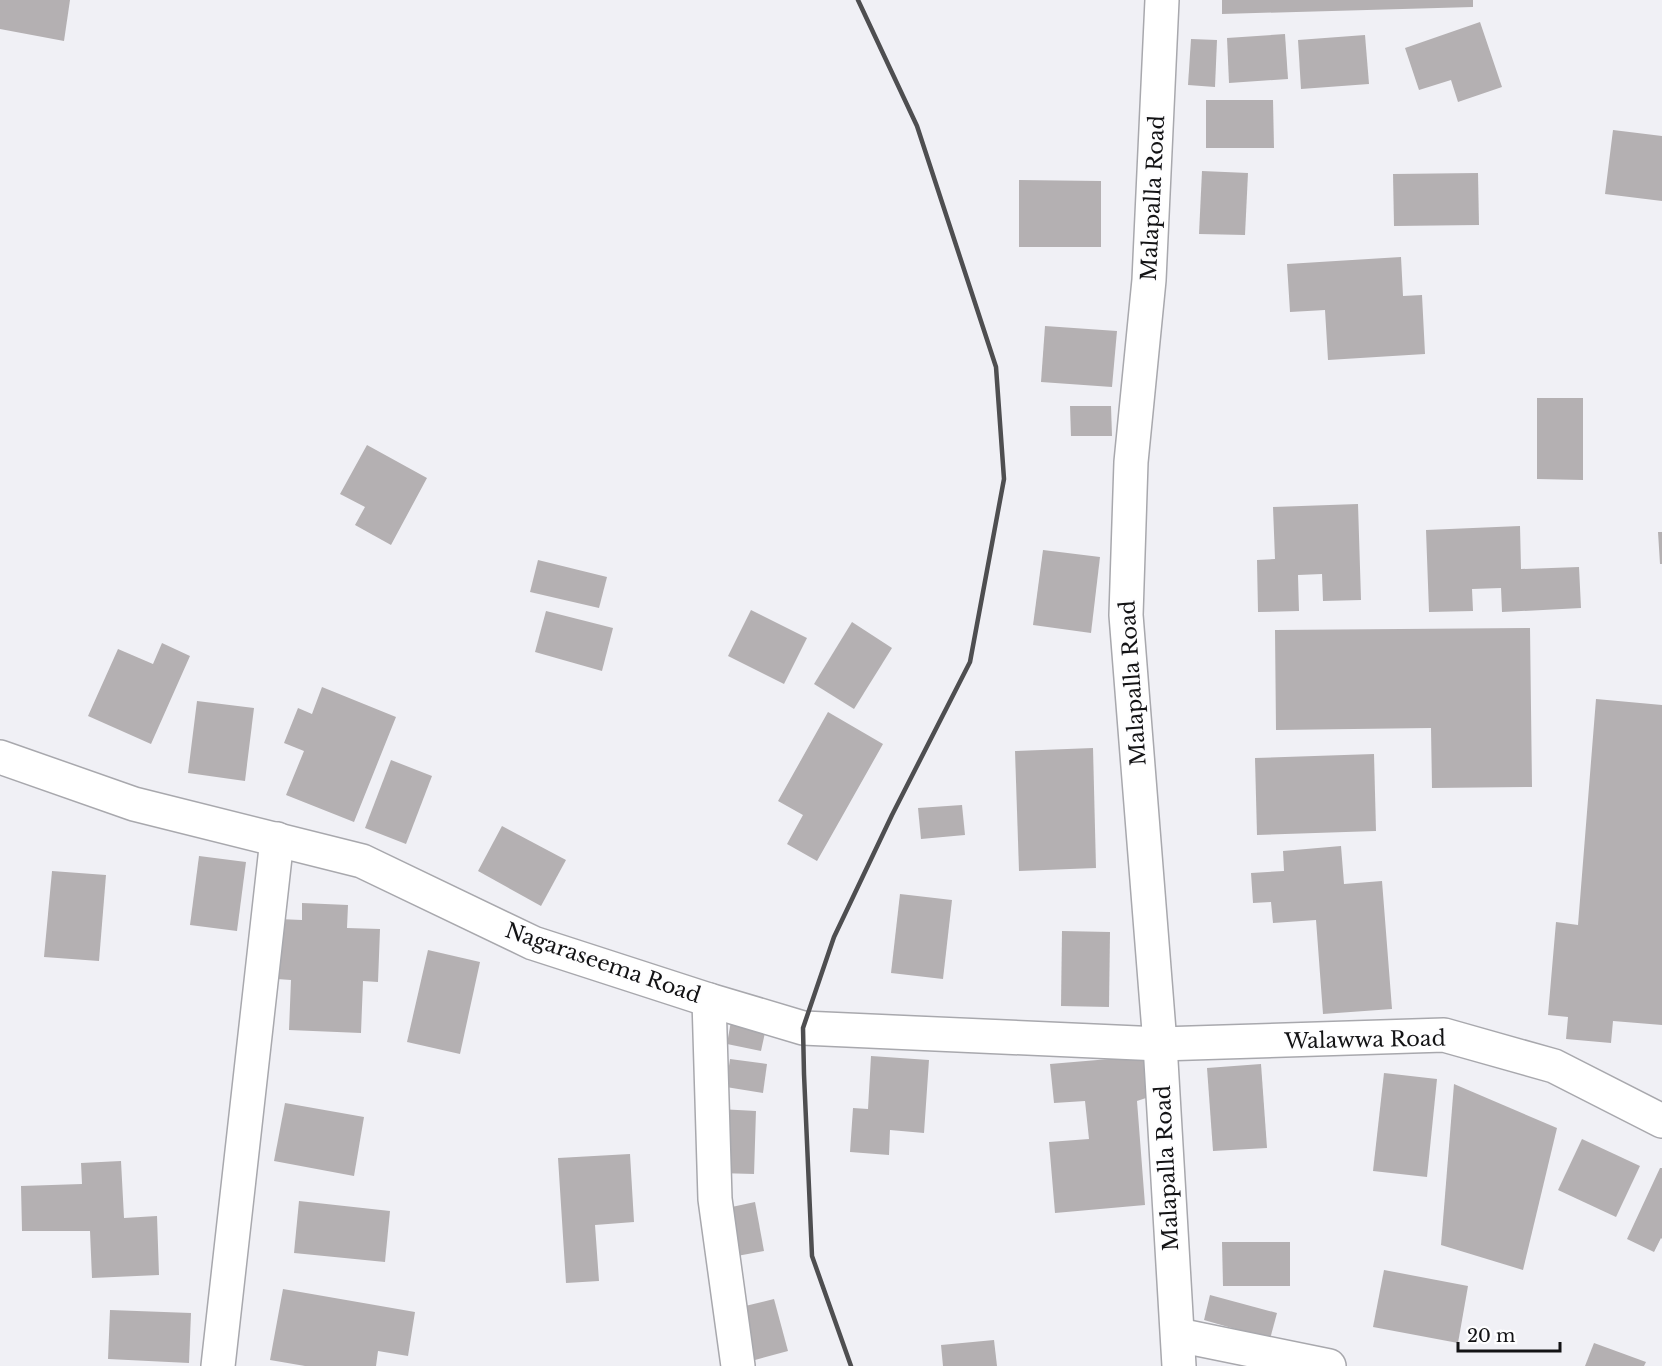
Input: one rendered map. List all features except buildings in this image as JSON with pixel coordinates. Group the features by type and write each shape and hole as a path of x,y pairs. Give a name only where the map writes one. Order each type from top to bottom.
{"street":[{"name":"Malapalla Road","path":"1162,0 1149,280 1131,462 1126,615 1160,1044 1178,1350"},
{"name":"Nagaraseema Road","path":"0,757 134,804 362,861 533,943 803,1028 1160,1044"},
{"path":"218,1366 277,839"},
{"path":"709,1000 715,1199 738,1366"},
{"name":"Walawwa Road","path":"1160,1044 1444,1035 1554,1066 1662,1121"},
{"path":"1178,1350 1329,1366"}],"railway":[{"path":"851,1366 812,1256 803,1028 834,937 892,815 970,662 1004,479 996,367 917,126 858,0"}]}
